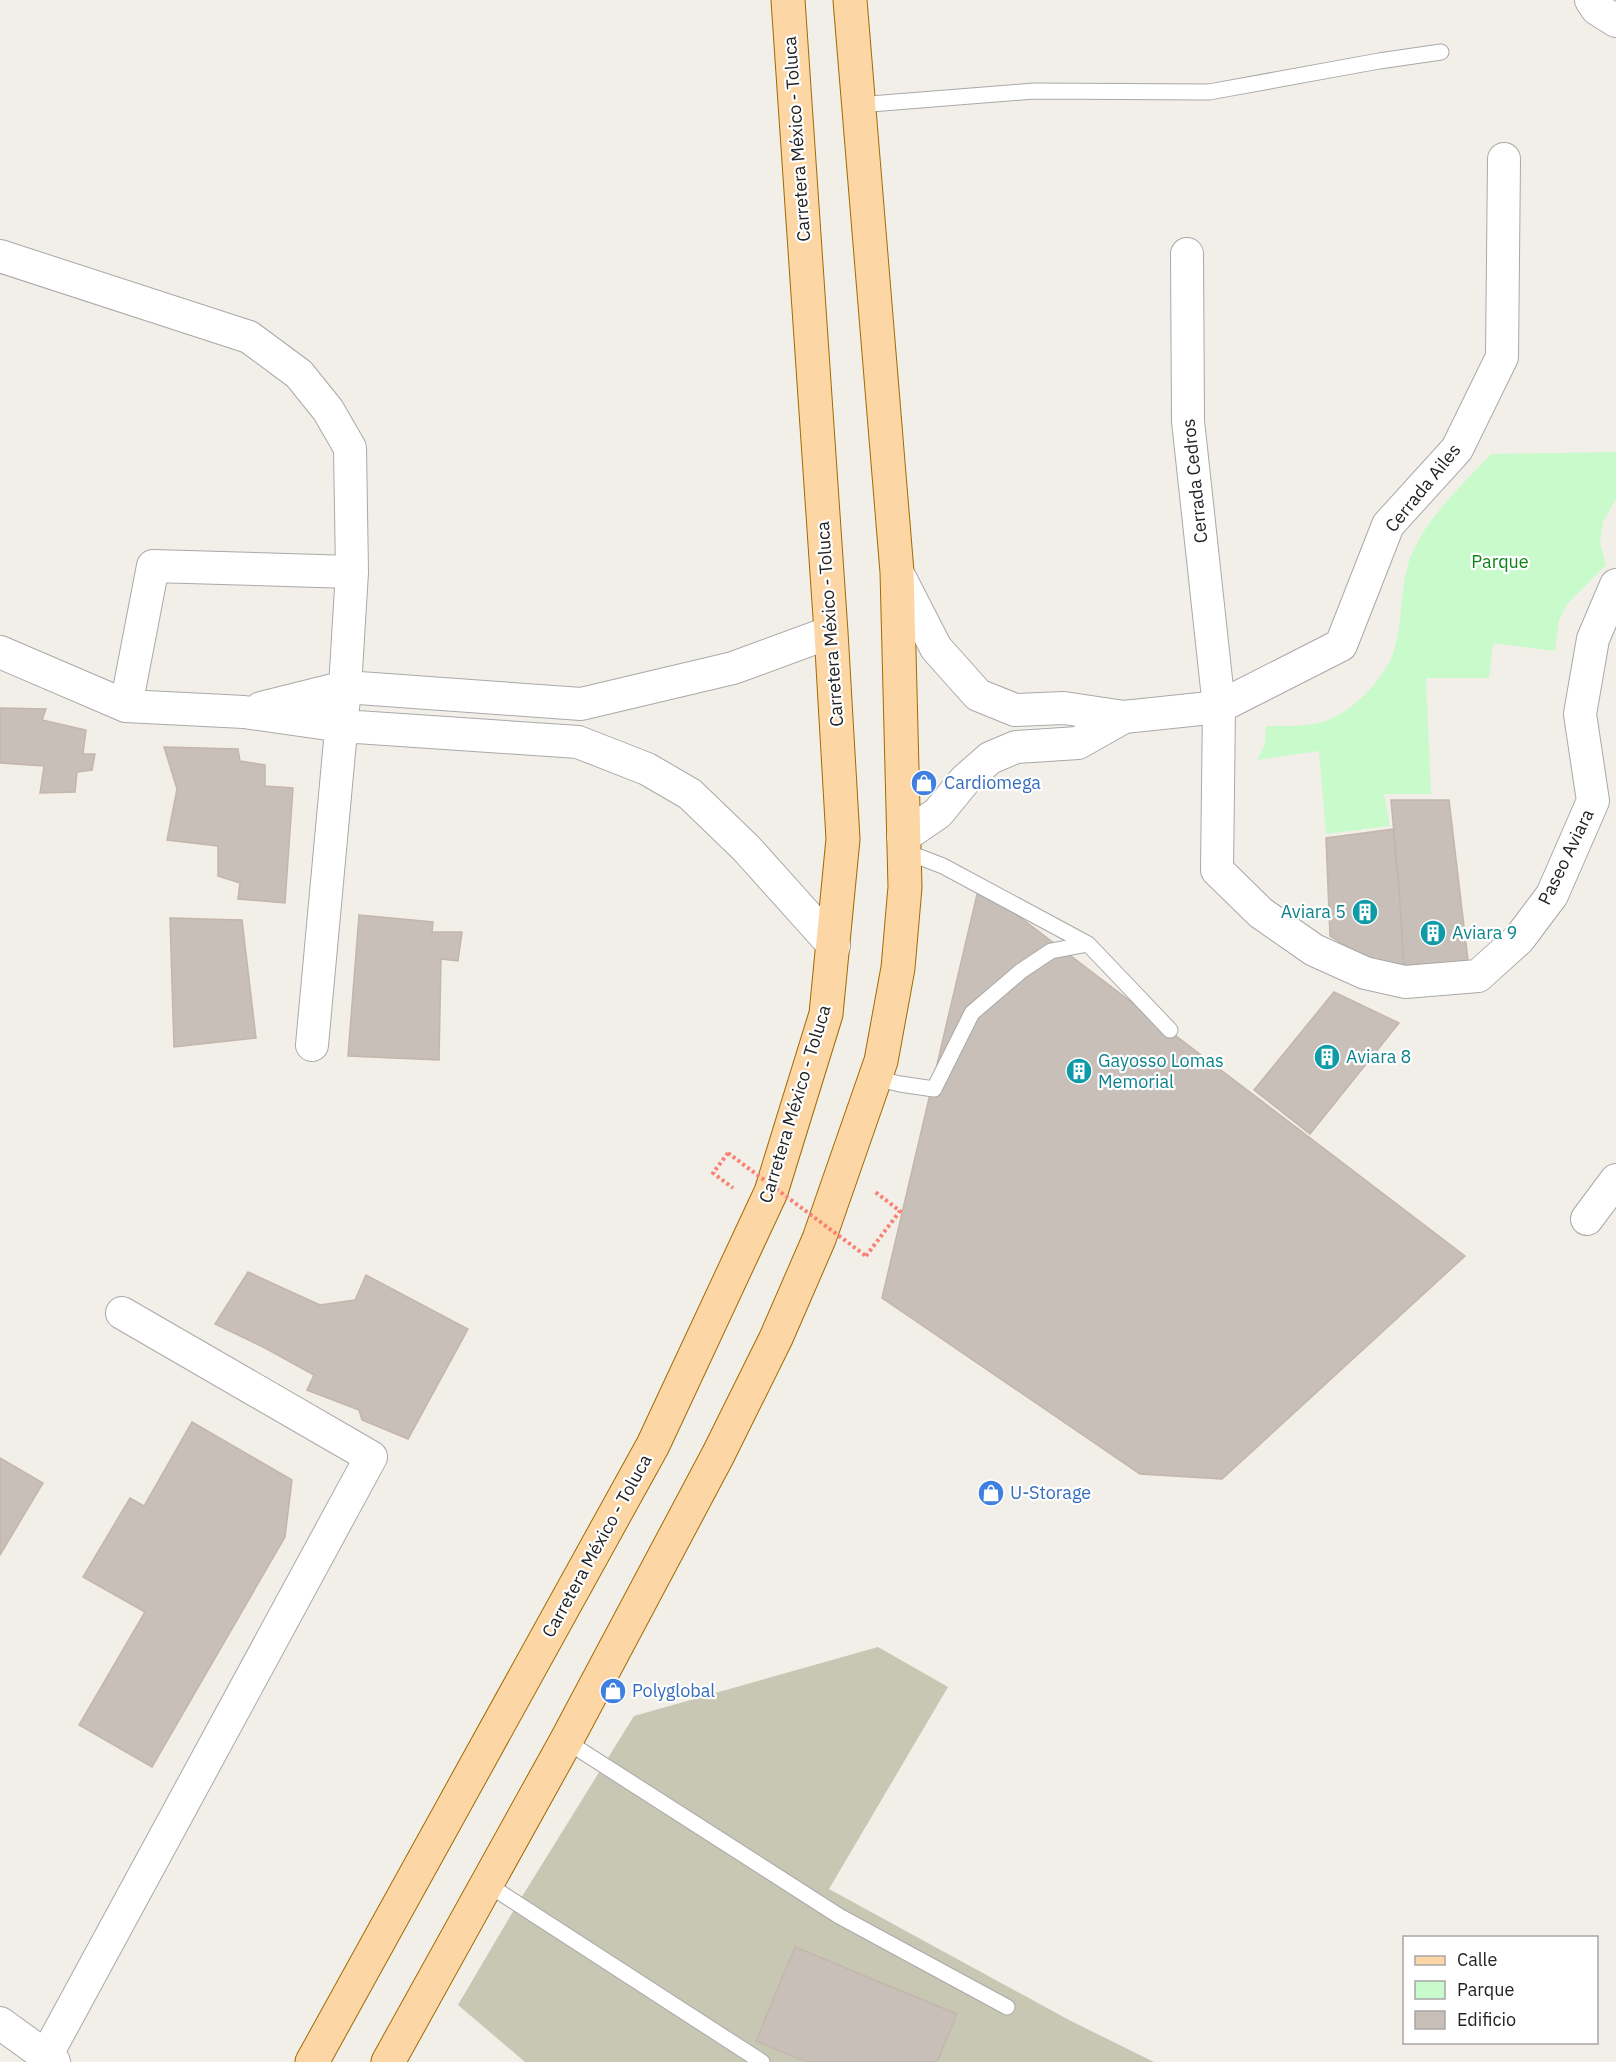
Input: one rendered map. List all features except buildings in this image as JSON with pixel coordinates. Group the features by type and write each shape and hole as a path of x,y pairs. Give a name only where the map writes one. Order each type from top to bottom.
{"main road":[{"name":"Carretera México - Toluca","path":"312,2062 652,1445 771,1192 826,1014 843,839 788,0"},
{"path":"388,2062 566,1741 718,1455 776,1338 819,1239 881,1060 898,968 905,887 897,572 850,0"}],"street":[{"path":"1592,0 1597,9 1616,21"},
{"name":"Cerrada Ailes","path":"1219,707 1341,645 1388,525 1457,449 1502,357 1504,159"},
{"name":"Cerrada Cedros","path":"1187,254 1188,421 1219,707"},
{"path":"0,256 249,337 299,374 328,410 350,448 352,572 345,687 312,1045"},
{"path":"126,706 153,566 352,572"},
{"path":"897,572 936,648 978,695 1015,710 1064,708 1124,717 1219,707"},
{"name":"Paseo Aviara","path":"1219,707 1217,870 1261,913 1314,950 1365,973 1413,982 1478,976 1518,939 1552,895 1593,801 1580,714 1593,639 1616,585"},
{"path":"244,712 345,687 581,704 733,668 831,632"},
{"path":"0,652 126,706 244,712 342,726 578,742 647,769 690,794 746,848 834,946"},
{"path":"904,844 938,813 965,780 990,758 1016,747 1078,743 1124,717"},
{"path":"1587,1220 1616,1180"},
{"path":"0,2023 50,2059 371,1457 122,1313"}],"lane":[{"path":"858,105 1034,91 1209,92 1441,52"},
{"path":"904,844 1088,945 1170,1030"},
{"path":"875,1078 934,1089 972,1013 1021,971 1051,951 1088,945"},
{"path":"566,1741 839,1917 1007,2007"},
{"path":"487,1884 762,2062"}],"path":[{"path":"713,1173 728,1153 866,1256 900,1210"}],"shaded area":[{"path":"878,1647 948,1687 829,1889 1069,2020 1154,2062 525,2062 458,2005 518,1903 634,1716"}],"green space":[{"name":"Parque","path":"1616,452 1616,499 1603,522 1600,542 1606,565 1568,603 1559,620 1555,651 1493,643 1489,678 1426,678 1431,794 1384,794 1390,826 1326,834 1319,751 1257,760 1265,744 1266,726 1304,725 1326,721 1347,710 1376,682 1384,672 1394,650 1403,588 1413,551 1420,537 1438,512 1491,454"}],"place":[{"name":"Cardiomega","path":"924,783"},
{"name":"Aviara 5","path":"1365,912"},
{"name":"Aviara 9","path":"1433,933"},
{"name":"Aviara 8","path":"1327,1057"},
{"name":"Gayosso Lomas Memorial","path":"1079,1071"},
{"name":"U-Storage","path":"991,1493"},
{"name":"Polyglobal","path":"613,1691"}]}
